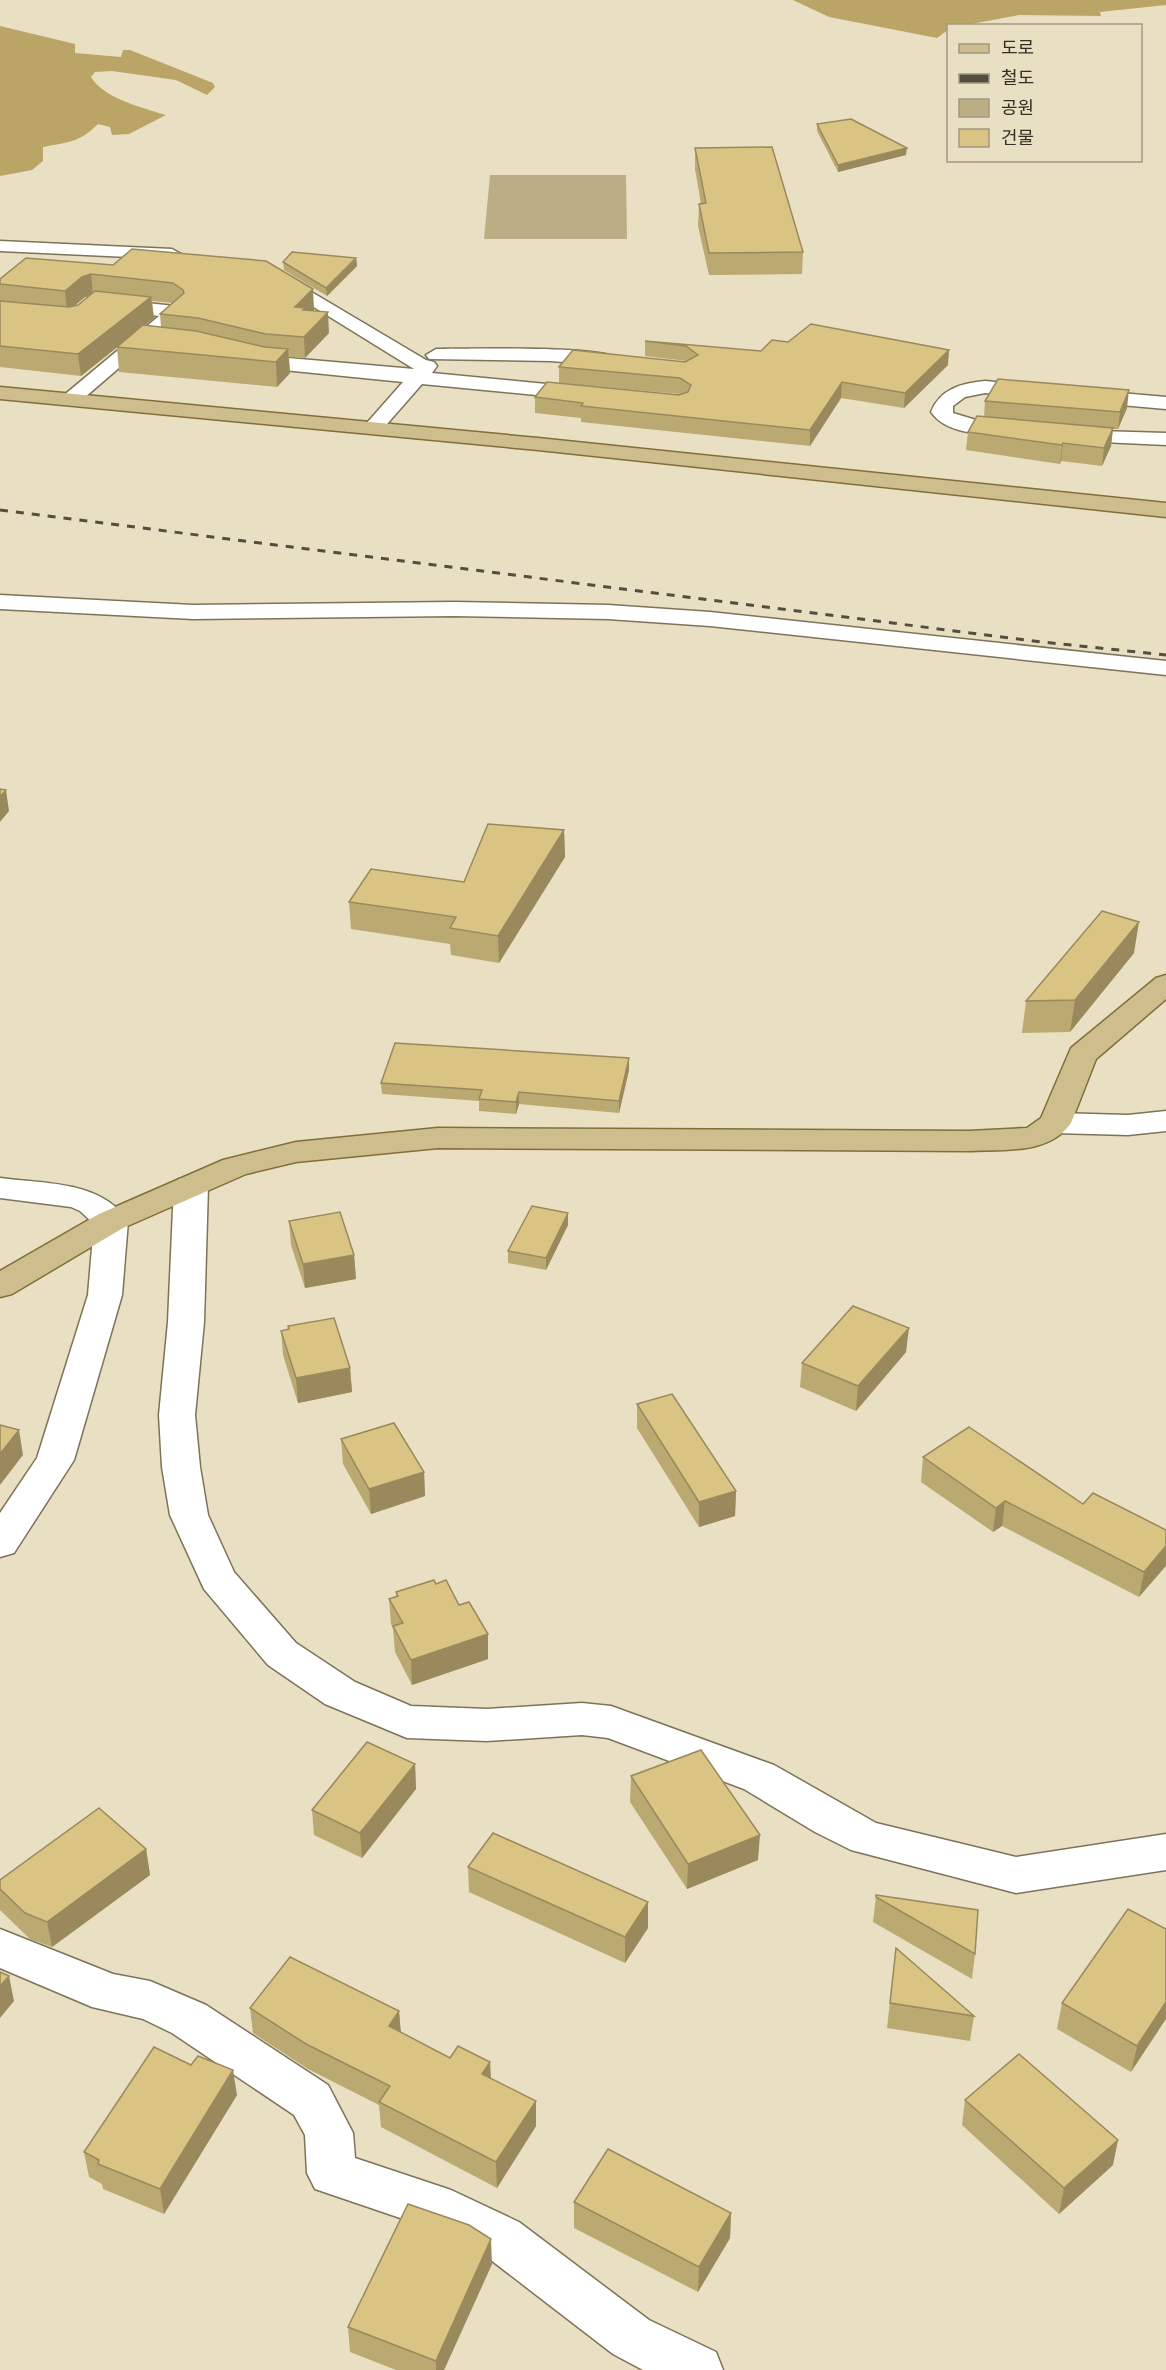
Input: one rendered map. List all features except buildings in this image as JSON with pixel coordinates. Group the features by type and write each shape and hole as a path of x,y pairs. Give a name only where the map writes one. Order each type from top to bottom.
{"main road":[{"path":"0,393 373,428 1166,510"},
{"path":"0,1286 111,1221 235,1167 296,1152 417,1139 969,1141 1035,1137 1055,1123 1082,1055 1166,984"}],"street":[{"path":"0,246 189,255"},
{"path":"259,265 426,367 610,396"},
{"path":"70,400 176,312 93,303"},
{"path":"373,428 442,349 471,335"},
{"path":"142,341 166,343"},
{"path":"222,354 267,363 426,367 551,355 626,362"},
{"path":"1166,403 985,387 958,392 942,406 940,412 943,417 953,422 1044,433 1166,439"},
{"path":"0,602 193,612 442,609 608,612 710,620 1166,668"},
{"path":"1055,1123 1128,1125 1166,1121"},
{"path":"191,1186 186,1322 177,1415 180,1467 189,1515 218,1579 282,1654 340,1693 407,1722 488,1725 582,1719 611,1722 759,1777 830,1820 866,1838 1016,1875 1062,1870 1166,1852"},
{"path":"0,1188 78,1198 92,1204 111,1221 105,1295 55,1460 0,1543"},
{"path":"0,1948 108,1993 150,2001 189,2019 311,2100 329,2133 332,2173 433,2206 501,2238 631,2337 697,2370"}],"green space":[{"path":"490,175 626,175 627,239 484,239"}],"shaded area":[{"path":"793,0 1166,0 1166,5 1100,12 1101,16 1019,15 971,24 947,24 947,31 937,38 829,17"},
{"path":"0,26 75,44 75,53 121,57 123,50 130,50 213,83 215,87 207,95 176,80 112,71 95,72 91,77 105,91 124,101 166,115 129,134 112,135 110,127 98,124 79,138 43,147 43,161 32,170 0,176"}],"railway":[{"path":"0,510 1042,642 1166,655"}]}
